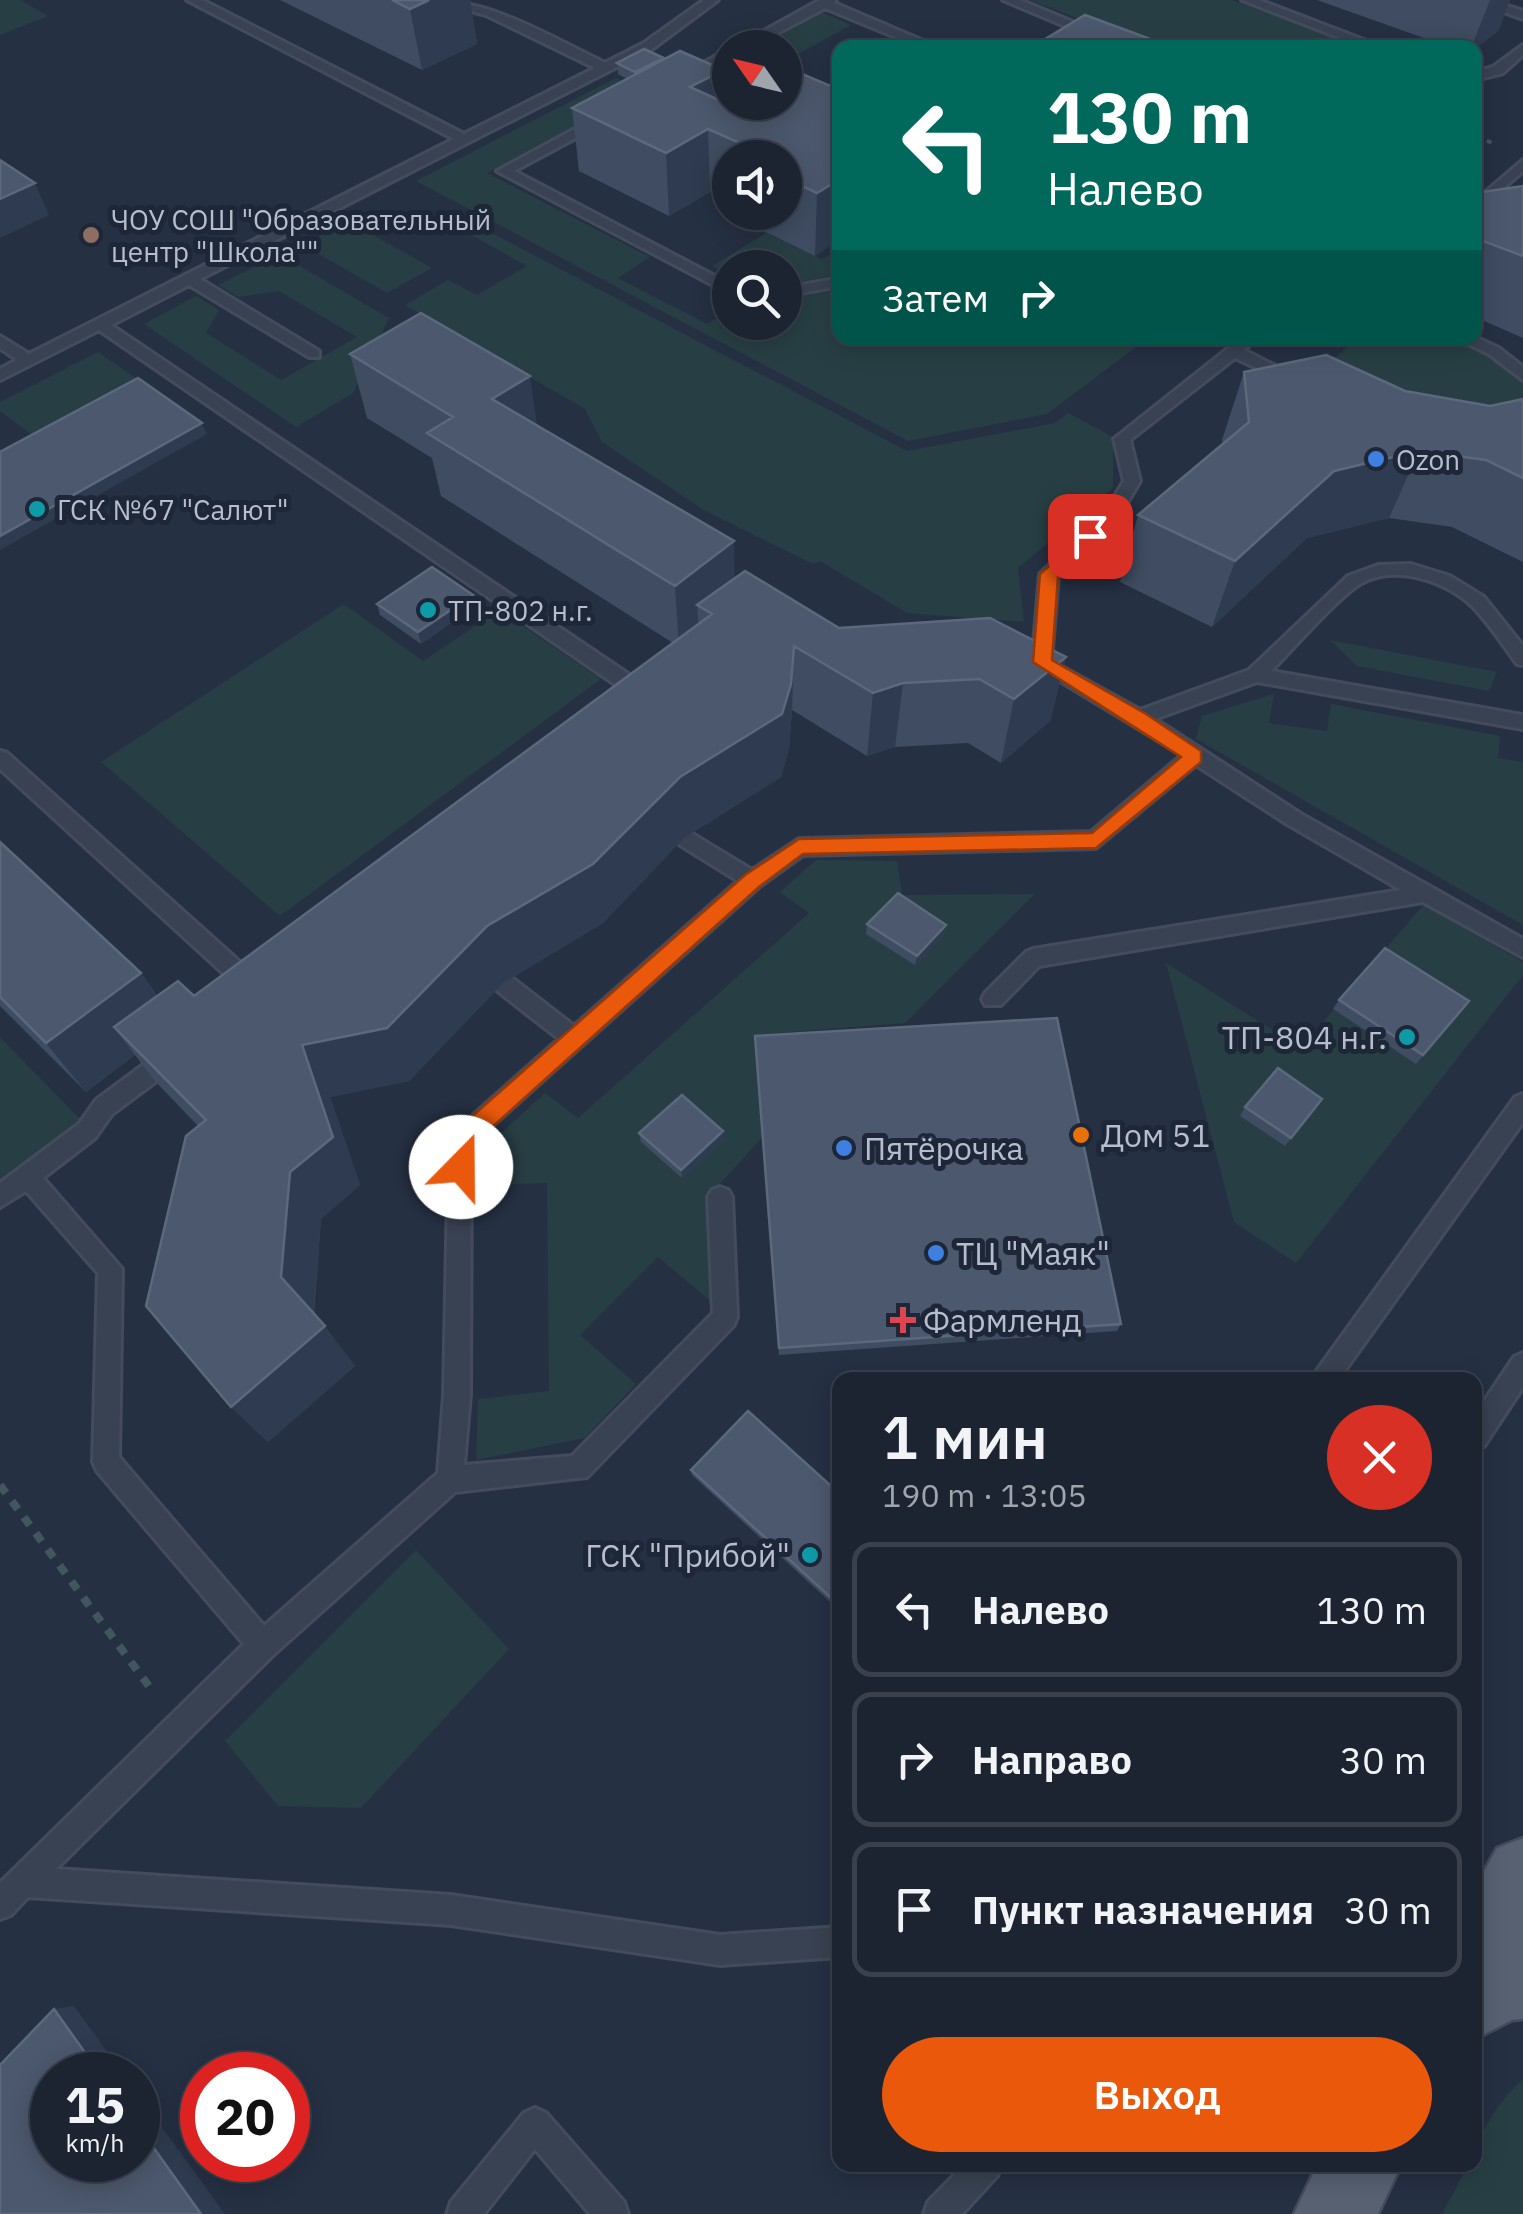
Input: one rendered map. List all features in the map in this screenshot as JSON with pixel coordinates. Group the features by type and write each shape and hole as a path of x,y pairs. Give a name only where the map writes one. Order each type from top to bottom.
{"main road":[{"path":"1482,1947 1523,1874"},
{"path":"1482,1996 1498,1984 1523,1980"},
{"path":"1334,2214 1358,2172"}],"lane":[{"path":"193,0 464,139"},
{"path":"434,0 490,12 605,68"},
{"path":"0,375 605,68 647,53 712,0"},
{"path":"1009,0 1109,40"},
{"path":"1248,0 1357,40"},
{"path":"1477,0 1523,16"},
{"path":"773,30 827,1 916,40"},
{"path":"1482,75 1505,73 1523,49"},
{"path":"687,75 712,62"},
{"path":"623,109 504,172 712,281"},
{"path":"1482,202 1523,164"},
{"path":"189,278 314,354"},
{"path":"802,289 832,283"},
{"path":"100,324 200,401 651,699 638,708"},
{"path":"0,341 28,361"},
{"path":"1042,662 1049,574 1110,516 1132,480 1122,438 1240,345"},
{"path":"1480,345 1494,351 1523,376"},
{"path":"1233,350 1302,382"},
{"path":"1140,718 1256,675 1354,580 1378,570 1404,568 1444,580 1478,601 1523,659"},
{"path":"1010,654 1042,662 1140,718 1194,756 1523,950"},
{"path":"1256,675 1523,722"},
{"path":"450,1478 457,1395 460,1141 752,880 799,847 1096,840 1194,756"},
{"path":"0,758 258,992"},
{"path":"684,838 752,880"},
{"path":"993,999 1033,958 1424,894"},
{"path":"503,983 572,1038"},
{"path":"0,1197 87,1131 104,1108 181,1050"},
{"path":"1329,1372 1523,1104"},
{"path":"28,1177 110,1270 106,1462 263,1646"},
{"path":"11,1893 263,1646 450,1478 578,1468 725,1317 720,1197"},
{"path":"1482,1426 1523,1365"},
{"path":"11,1893 452,1910 720,1950 832,1943"},
{"path":"463,2214 536,2124 612,2214"},
{"path":"940,2214 979,2172"}],"path":[{"path":"1482,138 1494,144"},
{"path":"0,1485 181,1730"}],"green space":[{"path":"0,0 20,0 48,16 0,35"},
{"path":"1030,0 1232,0 1343,40 1136,40"},
{"path":"821,12 851,25 802,52 802,30 786,30"},
{"path":"616,78 642,90 487,173 650,257 618,278 707,324 712,321 712,337 416,181"},
{"path":"348,221 432,268 387,293 303,245"},
{"path":"469,221 907,451 1055,423 1068,413 1113,437 1113,488 1018,568 1024,622 907,613 820,561 813,564 702,509 602,442 585,409 405,305 448,280 477,295 527,266 457,227"},
{"path":"766,233 822,259 832,253 832,276 802,282 802,250 738,250"},
{"path":"279,254 389,318 353,393 296,427 144,324 196,296 219,310 206,333 281,380 357,337 279,291 239,297 218,285"},
{"path":"832,291 832,345 1139,345 1047,414 908,441 717,340 802,340 802,296"},
{"path":"1350,345 1480,345 1494,351 1523,375 1523,402 1513,417 1313,375"},
{"path":"98,352 145,384 39,440 0,411 0,402"},
{"path":"344,604 423,661 499,610 601,679 280,916 101,762"},
{"path":"1330,640 1497,672 1489,691 1357,666"},
{"path":"1274,694 1269,723 1327,731 1331,704 1500,736 1498,758 1523,762 1523,925 1196,739 1202,716"},
{"path":"816,860 897,861 902,895 1035,894 905,1023 764,1034 768,1131 706,1199 713,1303 658,1257 580,1335 636,1384 585,1438 476,1460 478,1399 549,1391 547,1183 479,1185 487,1146 545,1093 578,1118 809,913 780,892"},
{"path":"1424,904 1523,962 1523,975 1296,1263 1234,1222 1166,963 1301,1048"},
{"path":"0,1037 81,1120 0,1181"},
{"path":"416,1550 509,1649 361,1808 278,1806 225,1741"},
{"path":"1523,2079 1523,2214 1442,2214 1464,2172 1482,2172 1482,2135 1506,2097"}],"building":[{"path":"392,0 429,0 410,9"},
{"path":"1085,15 1153,40 1044,40"},
{"path":"644,49 664,58 635,72 617,63"},
{"path":"680,51 712,65 712,76 690,87 712,97 712,120 802,120 802,74 832,87 832,184 817,193 802,186 802,140 733,140 708,129 666,153 572,108"},
{"path":"0,160 35,183 0,199"},
{"path":"1523,186 1523,256 1482,241 1482,192"},
{"path":"421,313 530,376 492,399 734,541 675,586 427,433 453,417 350,354"},
{"path":"1326,355 1405,391 1490,406 1523,399 1523,478 1486,460 1419,451 1334,471 1235,561 1138,515 1249,422 1244,372"},
{"name":"ГСК №67 \"Салют\"","path":"138,378 202,423 0,536 0,452"},
{"name":"ТП-802 н.г.","path":"432,567 473,595 418,632 377,604"},
{"path":"745,571 839,628 990,618 1066,657 1014,699 979,679 903,683 873,693 794,646 791,684 782,714 680,777 593,864 487,926 387,1028 302,1045 333,1137 290,1172 281,1277 325,1326 231,1407 146,1306 186,1136 206,1120 114,1027 178,981 194,996 712,614 697,605"},
{"path":"0,842 141,973 46,1043 0,997"},
{"path":"898,893 946,925 917,956 867,924"},
{"name":"ТП-804 н.г.","path":"1385,948 1469,1001 1423,1055 1339,1000"},
{"name":"ТЦ \"Маяк\"","path":"1057,1018 1121,1324 779,1348 755,1036"},
{"path":"1278,1068 1322,1099 1291,1138 1245,1107"},
{"path":"682,1095 723,1131 681,1170 639,1133"},
{"name":"ГСК \"Прибой\"","path":"748,1411 832,1487 832,1599 691,1470"},
{"path":"54,2009 85,2052 30,2052 30,2182 160,2182 160,2157 201,2214 0,2214 0,2065"}],"place":[{"name":"ЧОУ СОШ \"Образовательный центр \"Школа\"\"","path":"91,235"},
{"name":"Ozon","path":"1376,459"},
{"name":"ГСК №67 \"Салют\"","path":"37,509"},
{"name":"ТП-802 н.г.","path":"428,610"},
{"name":"ТП-804 н.г.","path":"1407,1037"},
{"name":"Дом 51","path":"1081,1135"},
{"name":"Пятёрочка","path":"844,1148"},
{"name":"ТЦ \"Маяк\"","path":"936,1253"},
{"name":"Фармленд","path":"903,1320"},
{"name":"ГСК \"Прибой\"","path":"810,1555"}],"route":[{"path":"461,1167 460,1141 752,880 799,847 1096,840 1194,756 1140,718 1042,662 1049,574 1090,536"}]}
